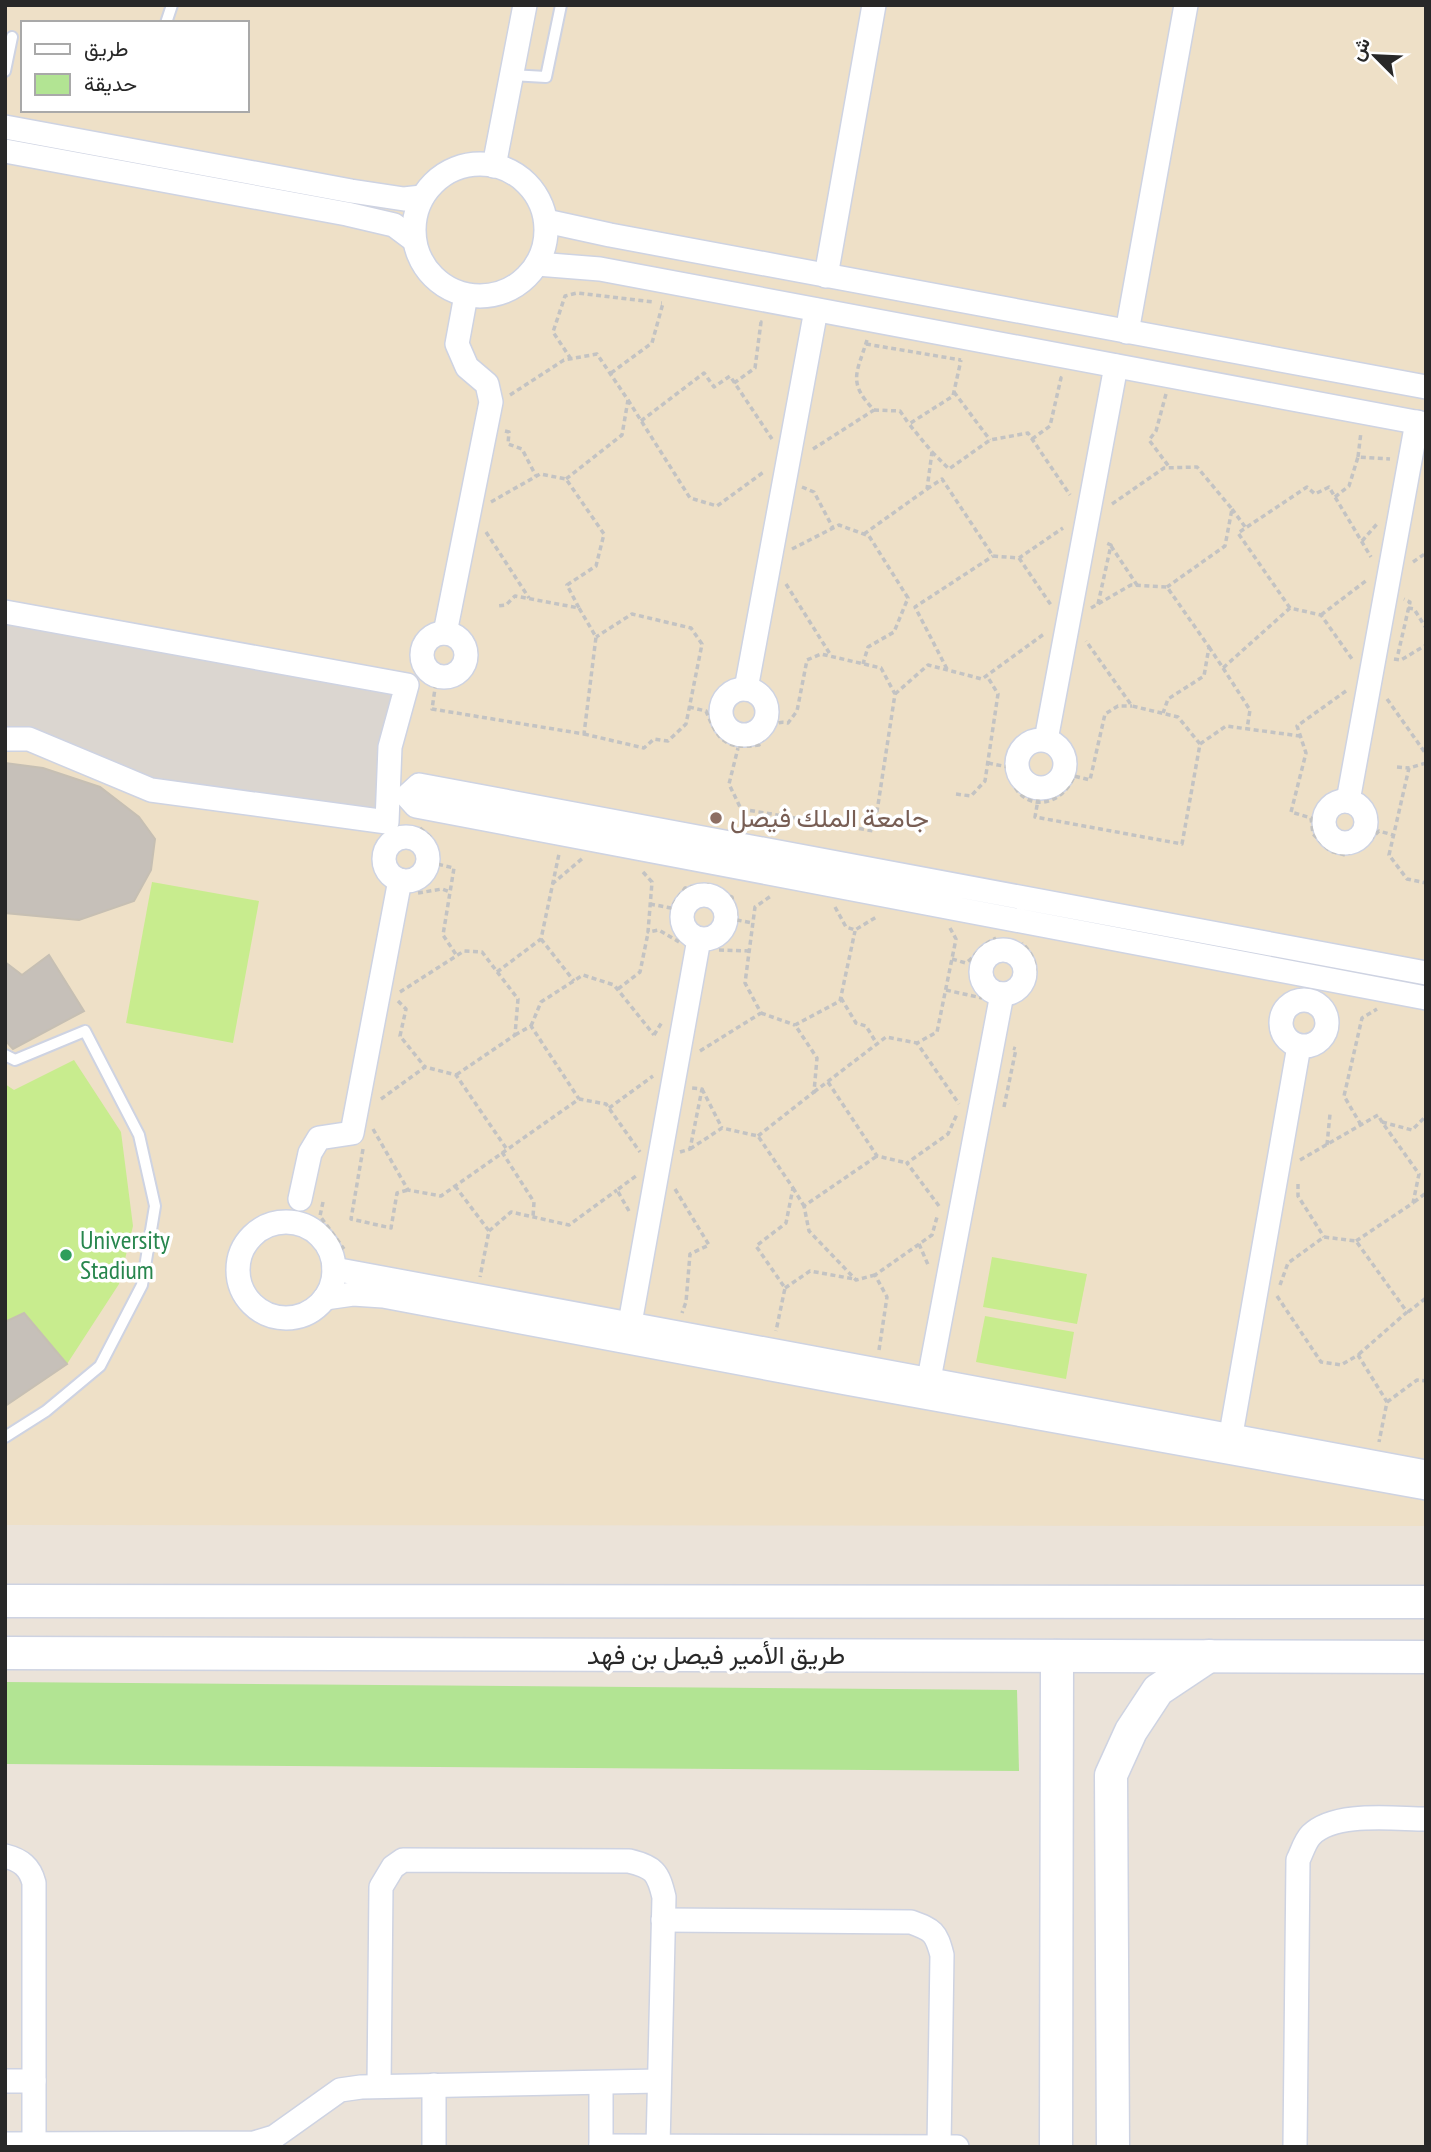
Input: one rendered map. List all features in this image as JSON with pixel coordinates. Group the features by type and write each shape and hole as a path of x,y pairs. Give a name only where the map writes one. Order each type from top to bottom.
{"main road":[{"name":"طريق الأمير فيصل بن فهد","path":"5,1601 1426,1602"},
{"name":"طريق الأمير فيصل بن فهد","path":"5,1653 1426,1657"},
{"path":"1056,2147 1058,1656"},
{"path":"1113,2147 1111,1775 1131,1731 1157,1690 1209,1656"}],"street":[{"path":"494,166 524,5"},
{"path":"826,276 874,5"},
{"path":"1127,332 1186,5"},
{"path":"5,127 351,191 404,199 422,197"},
{"path":"5,151 347,214 394,225 414,240"},
{"path":"471,164 494,166 513,173 530,187 542,206 546,236 537,264 517,286 489,297 466,295 446,288 424,268 417,255 414,240 415,217 422,197 442,175 471,164"},
{"path":"546,221 610,236 1426,387"},
{"path":"537,264 600,270 816,310 963,349 1116,366 1421,423 1348,801"},
{"path":"445,633 491,402 487,384 467,367 457,344 466,295"},
{"path":"746,689 816,310"},
{"path":"1046,740 1073,633 1116,366"},
{"path":"5,612 407,685 390,747 387,822 151,790 29,739 5,739"},
{"path":"445,633 459,639 466,652 465,660 457,672 450,676 437,675 426,667 423,661 424,647 432,636 445,633"},
{"path":"1037,740 1046,740 1063,753 1064,768 1057,781 1039,795 1021,779 1016,763 1023,747 1037,740"},
{"path":"414,796 563,834 1426,998"},
{"path":"401,838 414,796"},
{"path":"414,796 1426,973"},
{"path":"401,838 415,839 421,843 428,856 425,870 415,879 400,880 389,872 385,859 389,846 401,838"},
{"path":"303,1225 300,1199 310,1153 319,1138 352,1133 400,880"},
{"path":"630,1324 692,942"},
{"path":"929,1379 993,996"},
{"path":"1231,1434 1299,1046"},
{"path":"279,1222 300,1199"},
{"path":"341,1261 325,1298 314,1310 300,1317 285,1319 269,1316 255,1308 245,1297 238,1274 242,1250 251,1236 264,1226 279,1222 296,1222 311,1228 323,1238 331,1252 341,1261 630,1324 1426,1472"},
{"path":"325,1298 353,1294 383,1296 1426,1488"},
{"path":"1294,2147 1298,1860 1310,1836 1325,1826 1356,1818 1426,1819"},
{"path":"5,1856 22,1862 32,1873 34,1884 33,2143"},
{"path":"379,2086 381,1887 393,1867 403,1860 629,1861 647,1866 659,1876 664,1897 658,2146"},
{"path":"663,1920 911,1922 926,1927 937,1936 942,1955 939,2147"},
{"path":"5,2081 34,2081"},
{"path":"5,2144 254,2143 274,2137 340,2090 379,2086 659,2081"},
{"path":"601,2083 601,2146 957,2147"},
{"path":"433,2147 434,2085"}],"lane":[{"path":"511,75 546,78 561,5"},
{"path":"5,71 13,37"},
{"path":"5,1055 15,1060 85,1031 139,1135 155,1206 142,1285 100,1366 47,1411 5,1437"}],"path":[{"path":"571,359 553,332 565,296 577,293 675,306"},
{"path":"611,374 652,342 663,303"},
{"path":"734,383 755,368 761,322 749,320"},
{"path":"859,334 869,336 855,379 860,396 873,410"},
{"path":"866,344 963,349 973,362"},
{"path":"909,424 953,396 963,349"},
{"path":"505,398 564,360 597,354 690,498 717,506 772,466"},
{"path":"641,421 704,373 714,387 730,376 775,444"},
{"path":"1032,439 1051,426 1061,378 1048,376"},
{"path":"954,392 990,440"},
{"path":"1166,394 1156,431 1149,440 1170,468"},
{"path":"566,479 622,435 628,400"},
{"path":"806,453 873,410 900,411 949,469"},
{"path":"497,430 509,432 508,444 522,449 536,476"},
{"path":"1335,497 1349,486 1362,431"},
{"path":"864,534 942,479 949,469 990,440 1028,433 1077,505"},
{"path":"927,489 932,452"},
{"path":"1358,457 1396,460"},
{"path":"1106,508 1164,468 1197,467 1246,528"},
{"path":"484,506 540,474 566,479 604,534 596,566 567,585 596,637 584,734"},
{"path":"942,479 993,556"},
{"path":"801,486 814,492 833,528"},
{"path":"1352,660 1321,615 1290,608 1238,533 1307,487 1315,494 1329,487 1374,561"},
{"path":"1073,633 1082,614 1130,585 1167,587 1225,546 1232,509"},
{"path":"915,607 993,556 1019,558 1063,529 1070,517"},
{"path":"1362,541 1379,522"},
{"path":"481,523 529,598"},
{"path":"789,561 791,549 839,525 869,536 915,607 948,670"},
{"path":"1098,540 1111,545 1137,585"},
{"path":"1098,604 1111,545"},
{"path":"1019,558 1052,607"},
{"path":"1321,615 1371,577"},
{"path":"785,583 831,656"},
{"path":"1167,587 1250,710 1247,729"},
{"path":"496,606 506,605 515,596 579,608"},
{"path":"863,664 868,646 894,632 908,598"},
{"path":"1223,668 1290,608"},
{"path":"1408,608 1414,609 1426,628"},
{"path":"437,675 432,709 584,734 644,748 654,739 668,741 686,724 690,707 702,644 691,628 632,614 596,637"},
{"path":"895,694 928,665 982,679 1050,629 1073,633 1132,706"},
{"path":"1387,658 1401,660 1426,645"},
{"path":"1163,713 1168,699 1204,676 1209,647"},
{"path":"690,707 706,711 712,727 722,741 738,748 759,745 772,725 781,721 788,723 797,711 807,660 821,654 881,668 895,694 874,831 741,810 729,784 738,748"},
{"path":"956,794 971,796 985,781 998,694 987,676"},
{"path":"1353,687 1297,726 1306,753 1291,812 1311,818 1313,834 1330,851 1345,855 1364,845 1379,831 1393,835"},
{"path":"1382,691 1426,754"},
{"path":"988,763 1008,767 1017,791 1026,798 1039,795 1051,801 1062,795 1074,776 1090,780 1105,714 1118,705 1178,717 1200,744"},
{"path":"1039,795 1035,817 1182,844 1200,744 1226,726 1300,736"},
{"path":"1397,767 1409,768 1426,763"},
{"path":"1409,768 1390,855 1407,879 1426,883"},
{"path":"414,796 415,825 430,837 437,864 454,868 443,934 457,956"},
{"path":"497,972 541,939 563,834"},
{"path":"552,884 583,858 595,860"},
{"path":"618,989 640,972 648,932 652,882 640,868"},
{"path":"650,904 671,908 685,888 708,885 732,897 737,920 753,923"},
{"path":"442,889 450,892"},
{"path":"773,894 755,907 745,983 761,1013 795,1025 817,1058 814,1092"},
{"path":"834,905 846,927 855,930"},
{"path":"795,1025 840,1001 855,930 883,912"},
{"path":"758,1136 886,1037 917,1043 937,1032 956,939 946,921"},
{"path":"648,932 659,930 692,942"},
{"path":"541,939 574,981"},
{"path":"515,1035 518,999 482,952 464,951 393,996 405,1010 400,1037 425,1067 456,1075 534,1202 533,1217"},
{"path":"456,1075 531,1026 541,1002 583,975 614,985 659,1041"},
{"path":"946,990 993,996"},
{"path":"841,998 856,1023 866,1026 877,1044"},
{"path":"1361,1125 1344,1096 1362,1018 1383,1006"},
{"path":"692,1056 761,1013"},
{"path":"654,1035 666,1014"},
{"path":"531,1026 579,1098 606,1104 644,1158"},
{"path":"917,1043 960,1105"},
{"path":"376,1103 425,1067"},
{"path":"609,1108 654,1076 656,1068"},
{"path":"775,1337 785,1288 810,1271 856,1280 875,1275 932,1235 939,1205 907,1163 877,1156 828,1082"},
{"path":"689,1087 702,1089"},
{"path":"702,1089 722,1128"},
{"path":"690,1149 702,1089"},
{"path":"907,1163 948,1134 963,1093"},
{"path":"363,1147 351,1219 391,1228 397,1193 408,1190 441,1196 579,1098"},
{"path":"1326,1145 1330,1114"},
{"path":"1296,1162 1378,1115 1419,1174 1413,1203"},
{"path":"1382,1122 1412,1130 1426,1116"},
{"path":"368,1121 408,1190"},
{"path":"675,1153 690,1149 722,1128 758,1136 804,1206 809,1231 856,1280"},
{"path":"804,1206 877,1156"},
{"path":"480,1279 489,1231 511,1212 569,1225 644,1170"},
{"path":"1297,1174 1298,1196 1324,1237"},
{"path":"670,1181 709,1245 690,1254 686,1302 680,1318"},
{"path":"455,1186 489,1231"},
{"path":"785,1288 756,1245 786,1223 793,1188"},
{"path":"617,1190 634,1219"},
{"path":"1425,1194 1356,1241 1324,1237 1288,1263 1276,1295 1321,1362 1341,1365 1358,1355 1426,1298"},
{"path":"323,1202 320,1216 341,1261"},
{"path":"1356,1241 1408,1312"},
{"path":"919,1244 932,1274"},
{"path":"875,1275 887,1297 878,1356"},
{"path":"1358,1355 1387,1402"},
{"path":"1375,1462 1387,1402 1417,1380 1426,1381"}],"shaded area":[{"name":"جامعة الملك فيصل","path":"5,5 1426,5 1426,1526 5,1525"},
{"path":"5,612 407,685 387,822 151,790 5,739"}],"green space":[{"path":"152,882 259,901 233,1043 126,1023"},
{"name":"University Stadium","path":"74,1060 121,1132 133,1226 119,1284 67,1364 5,1406 5,1084 14,1090"},
{"path":"992,1257 1087,1274 1077,1324 983,1307"},
{"path":"985,1316 1074,1332 1066,1379 976,1362"},
{"path":"5,1682 1017,1690 1019,1771 5,1764"}],"building":[{"path":"5,763 43,768 100,787 139,817 155,839 151,870 134,901 79,920 5,913"},
{"path":"49,955 84,1011 13,1049 5,1040 5,962 22,975"},
{"path":"24,1313 67,1364 5,1406 5,1322"}],"place":[{"name":"جامعة الملك فيصل","path":"716,818"},
{"name":"University Stadium","path":"66,1255"}]}
